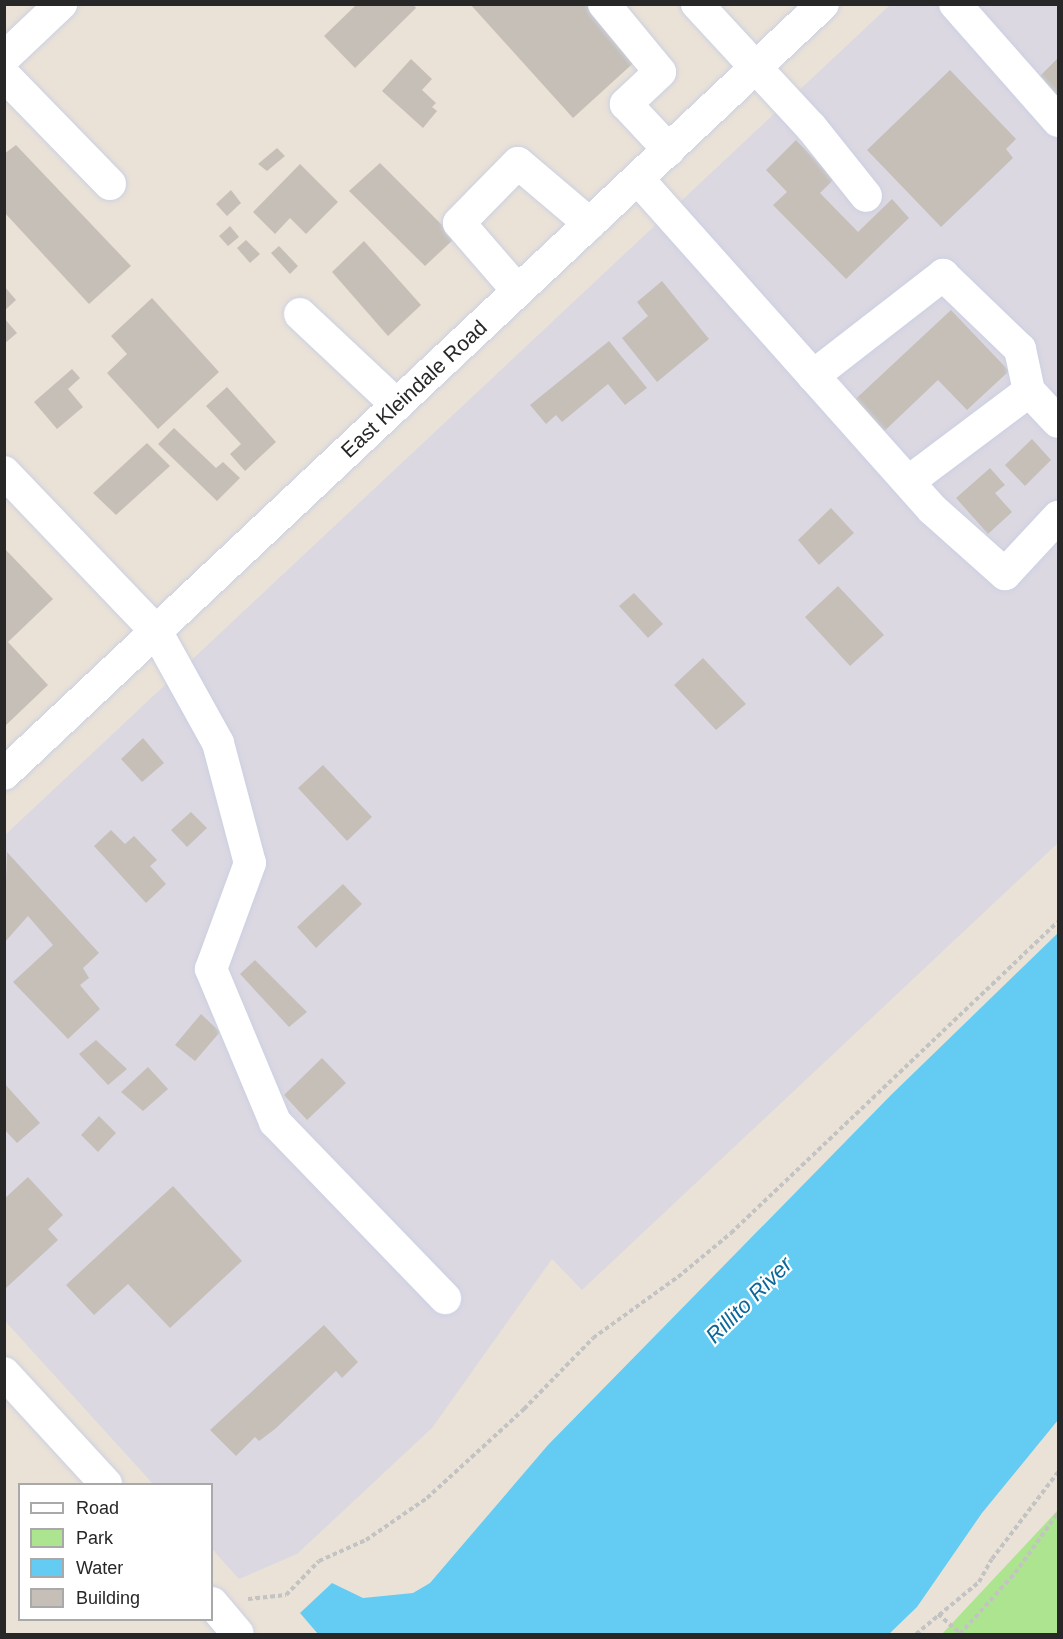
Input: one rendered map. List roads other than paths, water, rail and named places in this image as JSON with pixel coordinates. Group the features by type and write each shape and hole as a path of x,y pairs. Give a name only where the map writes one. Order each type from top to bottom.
{"street":[{"path":"4,58 61,4"},
{"path":"604,4 660,72 626,104 669,150"},
{"path":"697,4 758,67 866,196"},
{"path":"955,4 1059,121"},
{"name":"East Kleindale Road","path":"4,774 758,67 820,6"},
{"path":"4,75 110,184"},
{"path":"518,291 459,223 518,163 590,224"},
{"path":"638,179 932,509 1005,574 1059,517"},
{"path":"813,376 944,275 1020,349 1029,391 1059,423"},
{"path":"300,314 396,405"},
{"path":"908,482 1029,391"},
{"path":"4,472 156,631 218,743 250,863 212,969 275,1122 445,1298"},
{"path":"4,1373 104,1483"},
{"path":"213,1604 238,1635"}],"water":[{"name":"Rillito River","path":"1058,933 1058,1420 982,1513 917,1607 889,1634 318,1634 300,1613 332,1583 363,1598 413,1593 430,1583 548,1445 891,1095"}]}
